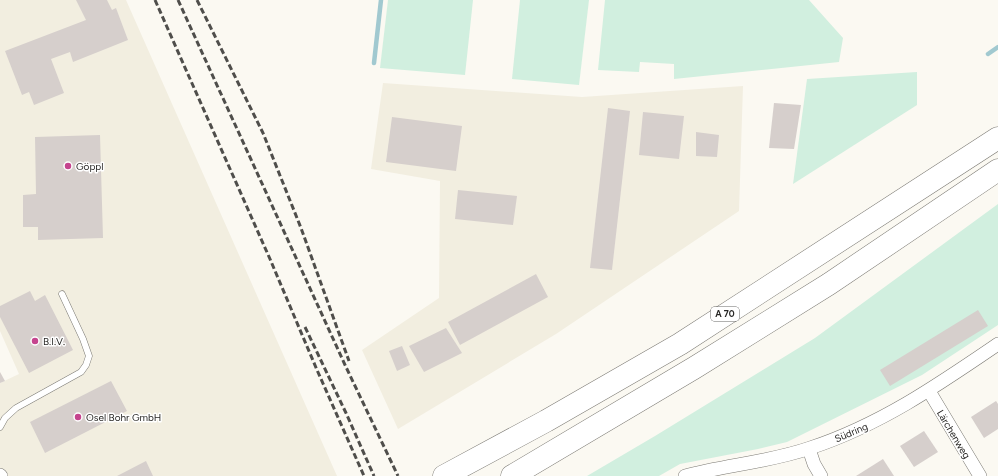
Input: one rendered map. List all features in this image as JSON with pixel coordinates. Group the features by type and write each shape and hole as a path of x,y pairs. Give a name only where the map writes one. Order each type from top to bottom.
{"highway":[{"name":"A 70","path":"444,476 546,421 680,344 998,138"},
{"path":"512,476 688,372 829,284 998,170"}],"street":[{"name":"Südring","path":"685,476 765,460 809,449 866,426 929,391 998,344"},
{"name":"Lärchenweg","path":"929,391 980,476"},
{"path":"809,449 814,464 821,476"}],"lane":[{"path":"0,427 5,418 16,408 81,372 86,365 89,356 83,339 62,294"}],"shaded area":[{"path":"0,0 126,0 337,476 0,476 0,383 19,374 0,331"},
{"path":"383,83 582,97 743,86 739,211 556,334 398,429 362,350 439,298 440,181 371,169"}],"green space":[{"path":"388,0 473,0 465,75 380,68"},
{"path":"520,0 589,0 579,85 512,79"},
{"path":"605,0 809,0 843,38 839,62 674,79 674,64 640,62 639,72 598,70"},
{"path":"917,72 917,105 793,184 807,79"},
{"path":"998,204 998,325 922,375 787,442 680,464 659,476 587,476 815,338"}],"building":[{"path":"76,0 107,0 112,10 116,8 128,40 73,62 70,52 51,59 64,93 34,105 29,92 22,95 5,51 86,20"},
{"path":"774,103 801,105 794,149 769,148"},
{"path":"608,108 630,111 612,270 590,268"},
{"path":"643,112 684,116 679,159 639,155"},
{"path":"392,117 462,126 456,171 386,162"},
{"path":"696,132 719,135 717,157 696,156"},
{"name":"Göppl","path":"100,135 103,238 38,240 38,227 23,227 23,195 36,194 35,137"},
{"path":"458,190 517,196 513,225 455,219"},
{"path":"536,274 548,297 460,345 448,322"},
{"path":"30,291 35,301 45,295 73,350 29,373 0,317 0,306"},
{"path":"978,310 988,326 890,386 880,370"},
{"path":"446,328 462,353 424,372 409,346"},
{"path":"402,346 410,365 397,371 389,351"},
{"path":"0,372 5,381 0,383"},
{"name":"Osel Bohr GmbH","path":"111,381 127,411 45,453 30,422"},
{"path":"996,401 998,404 998,429 984,438 971,417"},
{"path":"924,431 938,452 914,467 900,446"},
{"path":"883,459 894,476 856,476"},
{"path":"146,461 153,476 117,476"}],"waterway":[{"path":"374,63 381,0"},
{"path":"988,54 998,47"}],"railway":[{"path":"155,0 364,476"},
{"path":"178,0 346,367 398,476"},
{"path":"197,0 263,133 301,228 349,361"},
{"path":"305,327 374,476"}],"place":[{"name":"Göppl","path":"68,166"},
{"name":"B.I.V.","path":"35,341"},
{"name":"Osel Bohr GmbH","path":"78,417"}]}
